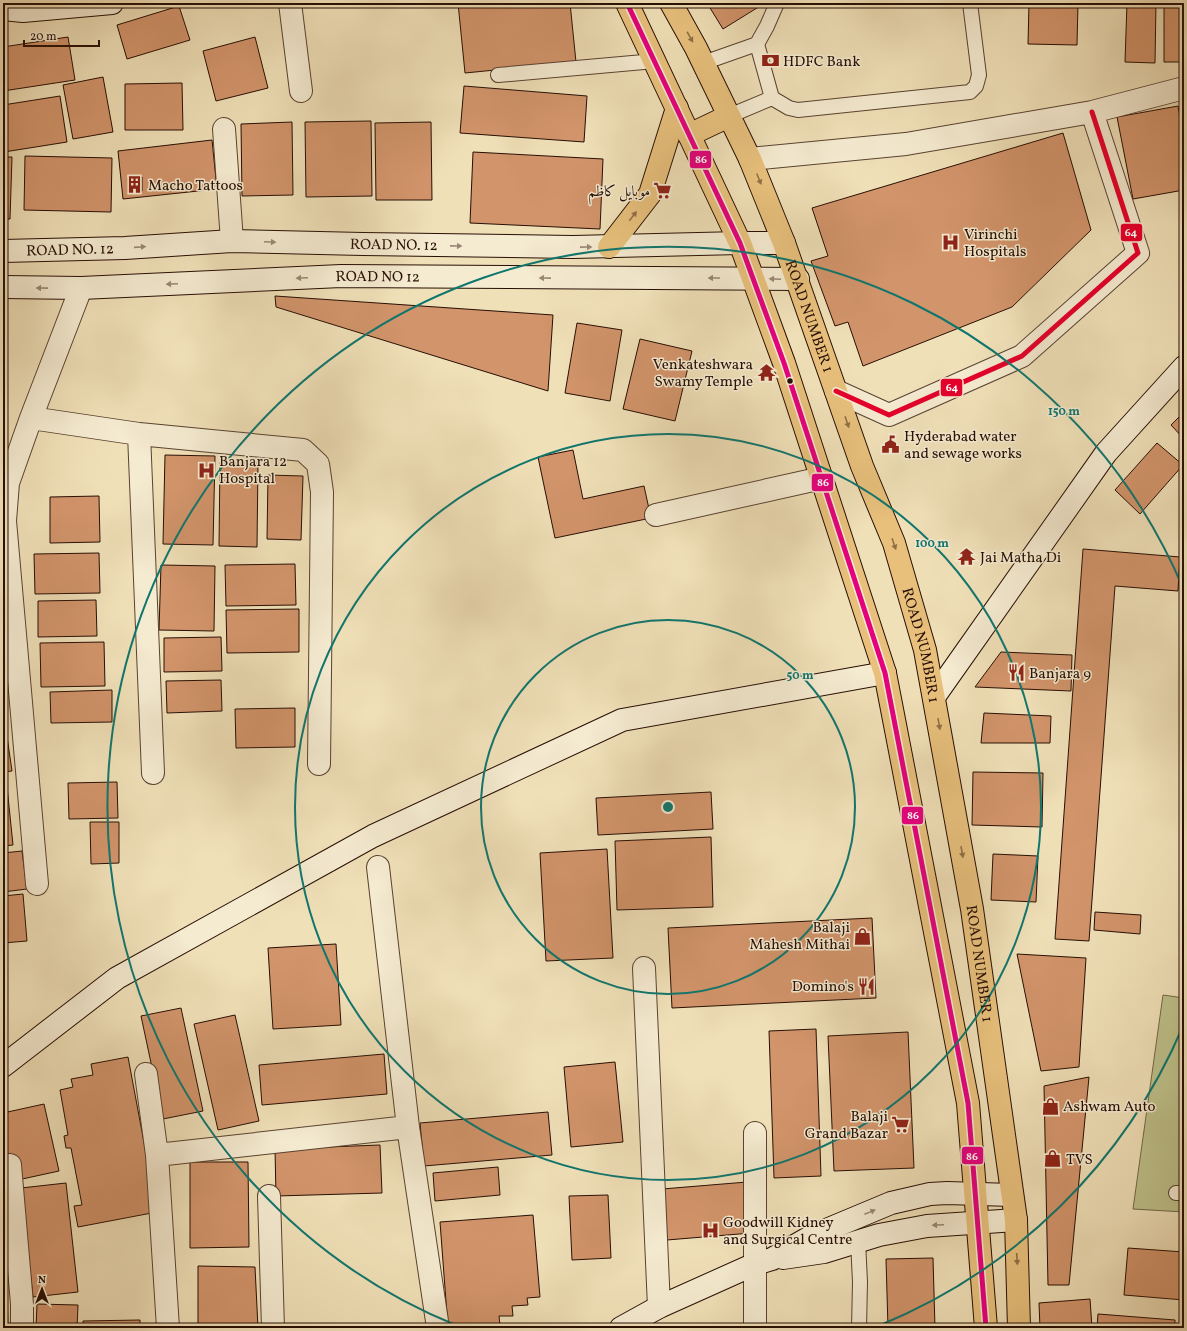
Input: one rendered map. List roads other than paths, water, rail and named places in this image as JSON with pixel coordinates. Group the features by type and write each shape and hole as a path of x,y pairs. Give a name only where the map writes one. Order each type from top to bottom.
{"main road":[{"path":"627,3 740,243 784,363 885,673 968,1102 986,1328"},
{"name":"ROAD NUMBER 1","path":"671,3 703,63 750,159 784,243 798,279 862,466 894,543 925,650 972,909 1016,1220 1019,1328"},
{"path":"610,247 650,194 677,108"},
{"path":"689,135 729,116"}],"street":[{"path":"3,9 23,11 112,3"},
{"path":"290,3 301,91"},
{"path":"750,159 906,144 1092,112 1184,88"},
{"path":"836,391 889,415 1022,356 1138,252 1092,112"},
{"path":"224,129 232,241"},
{"name":"ROAD NO. 12","path":"3,251 125,248 232,241 610,247 784,243"},
{"name":"ROAD NO 12","path":"3,287 81,288 341,276 798,279"},
{"path":"37,884 5,521 8,483 31,418 81,288"},
{"path":"934,697 1106,453 1184,367"},
{"path":"31,418 139,434 303,450 318,464 322,492 319,764"},
{"path":"139,434 153,773"},
{"path":"656,515 822,478"},
{"path":"3,1066 117,978 373,836 622,720 885,673"},
{"path":"378,867 408,1127 438,1328"},
{"path":"644,968 659,1307"},
{"path":"146,1074 157,1155 168,1328"},
{"path":"157,1155 408,1127"},
{"path":"755,1133 764,1262 755,1328"},
{"path":"10,1165 22,1304 22,1328"},
{"path":"621,1328 659,1307 764,1262 812,1236 891,1203 930,1194 1012,1196"},
{"path":"269,1196 273,1328"},
{"path":"764,1262 824,1252 879,1235 928,1226 1016,1220"}],"lane":[{"path":"703,63 757,44 777,3"},
{"path":"757,44 772,98 790,108 798,110 970,92 976,86 979,75 970,3"},
{"path":"498,75 655,61"},
{"path":"729,116 772,98"},
{"path":"858,1241 860,1282 859,1328"}],"place":[{"name":"HDFC Bank","path":"770,61"},
{"name":"Macho Tattoos","path":"135,185"},
{"name":"موبايل كاظم","path":"663,191"},
{"name":"Virinchi Hospitals","path":"951,243"},
{"name":"Venkateshwara Swamy Temple","path":"766,373"},
{"name":"Hyderabad water and sewage works","path":"891,445"},
{"name":"Banjara 12 Hospital","path":"206,470"},
{"name":"Jai Matha Di","path":"967,557"},
{"name":"Banjara 9","path":"1016,673"},
{"name":"Balaji Mahesh Mithai","path":"863,936"},
{"name":"Domino's","path":"867,986"},
{"name":"Ashwam Auto","path":"1050,1106"},
{"name":"Balaji Grand Bazar","path":"901,1125"},
{"name":"TVS","path":"1053,1159"},
{"name":"Goodwill Kidney and Surgical Centre","path":"710,1231"}]}
